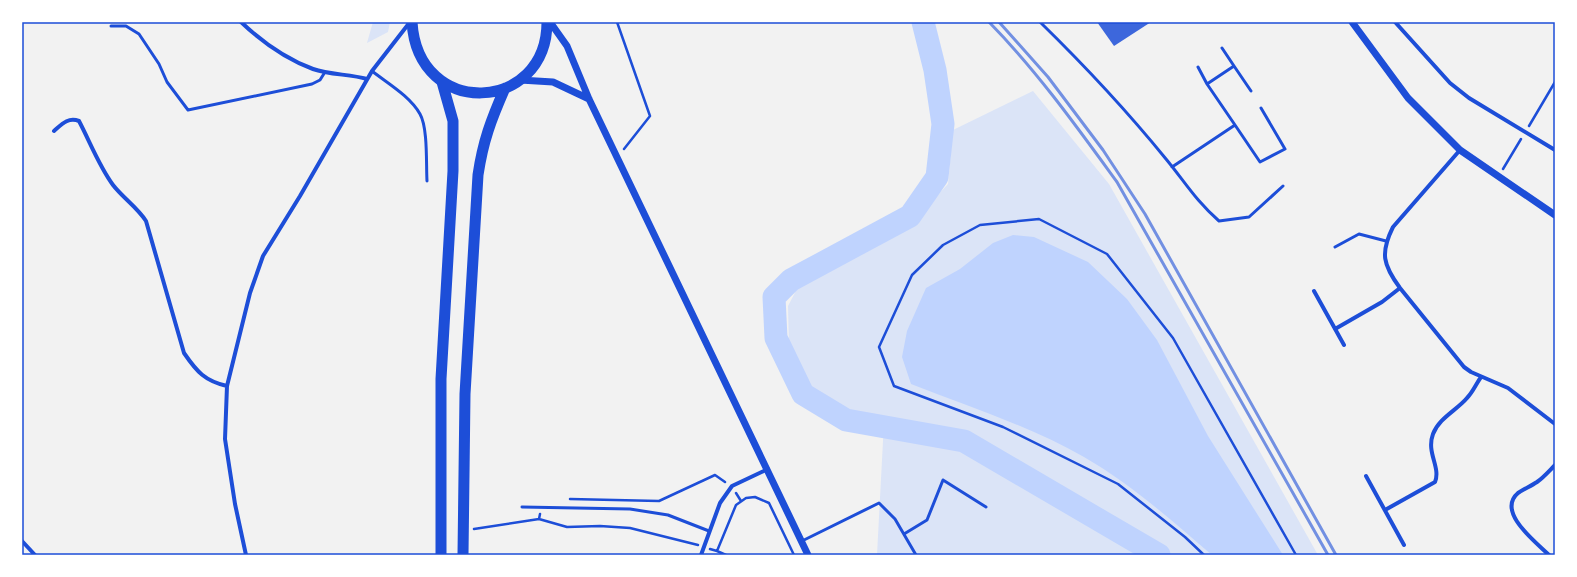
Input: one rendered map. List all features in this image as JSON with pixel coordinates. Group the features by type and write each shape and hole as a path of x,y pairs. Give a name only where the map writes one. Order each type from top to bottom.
{"highway":[{"path":"411,22 413,38 419,55 428,70 442,82 457,89 473,93 489,92 505,88 520,80 531,71 539,59 544,46 548,22"},
{"path":"441,555 441,379 453,171 452,122 442,82"},
{"path":"463,555 465,394 478,175 482,146 487,130 505,88"}],"street":[{"path":"241,22 254,35 280,52 313,69 367,79"},
{"path":"246,555 225,439 227,386 250,293 263,256 300,196 367,79 411,22"},
{"path":"548,22 567,46 589,99 808,555"},
{"path":"1352,22 1408,98 1460,150 1555,215"},
{"path":"1394,22 1450,83 1469,98 1555,150"},
{"path":"520,80 553,82 589,99"},
{"path":"54,131 68,120 72,119 79,121 112,184 123,197 139,209 146,222 184,353 196,370 213,383 227,386"},
{"path":"1460,150 1393,227 1386,241 1385,264 1390,276 1464,367 1481,377 1508,388 1555,424"},
{"path":"1335,329 1382,302 1400,288"},
{"path":"1314,291 1344,344"},
{"path":"1384,510 1434,482 1436,474 1430,446 1433,433 1442,421 1468,398 1481,377"},
{"path":"1549,555 1518,524 1511,507 1516,494 1537,482 1555,465"},
{"path":"701,555 720,503 732,486 768,469"},
{"path":"1366,476 1404,545"},
{"path":"22,541 35,555"}],"lane":[{"path":"1040,22 1077,58 1172,167 1202,206 1219,221 1249,217 1283,186"},
{"path":"111,26 126,26 139,34 159,64 167,82 188,110 312,84 320,80 325,72"},
{"path":"1222,48 1251,91"},
{"path":"1207,84 1234,66"},
{"path":"1198,67 1207,84 1260,162 1285,149 1261,108"},
{"path":"372,71 412,103 421,114 425,137 427,181"},
{"path":"1172,167 1235,125"},
{"path":"1335,247 1359,234 1386,241"},
{"path":"904,534 927,520 943,480 986,507"},
{"path":"802,541 879,503 895,519 916,555"},
{"path":"522,507 630,509 668,515 709,531"}],"path":[{"path":"617,22 650,116 617,157"},
{"path":"1204,555 1185,537 1118,484 1003,427 894,386 879,347 912,275 943,245 980,225 1039,219 1107,254 1173,338 1296,555"},
{"path":"717,551 736,505 746,498 755,497 769,504 794,555"},
{"path":"539,519 567,527 600,526 630,528 704,547 726,555"}],"shaded area":[{"path":"373,22 390,22 388,32 367,43"},
{"path":"1033,91 1109,184 1318,555 877,555 884,422 844,414 808,392 789,346 788,306 800,283 906,229 948,184 953,130"}],"water":[{"path":"1013,235 1034,237 1088,262 1127,299 1157,340 1208,436 1283,555 1212,555 1134,491 1084,457 1021,426 911,384 902,357 907,331 926,288 960,269 993,243"}],"building":[{"path":"1097,22 1151,22 1114,46"}],"waterway":[{"path":"923,22 935,70 943,124 937,177 910,216 791,280 774,297 776,338 803,394 846,420 964,441 1159,555"}],"railway":[{"path":"989,22 1024,60 1072,120 1117,182 1328,555"},
{"path":"999,22 1048,77 1103,150 1145,214 1336,555"}]}
